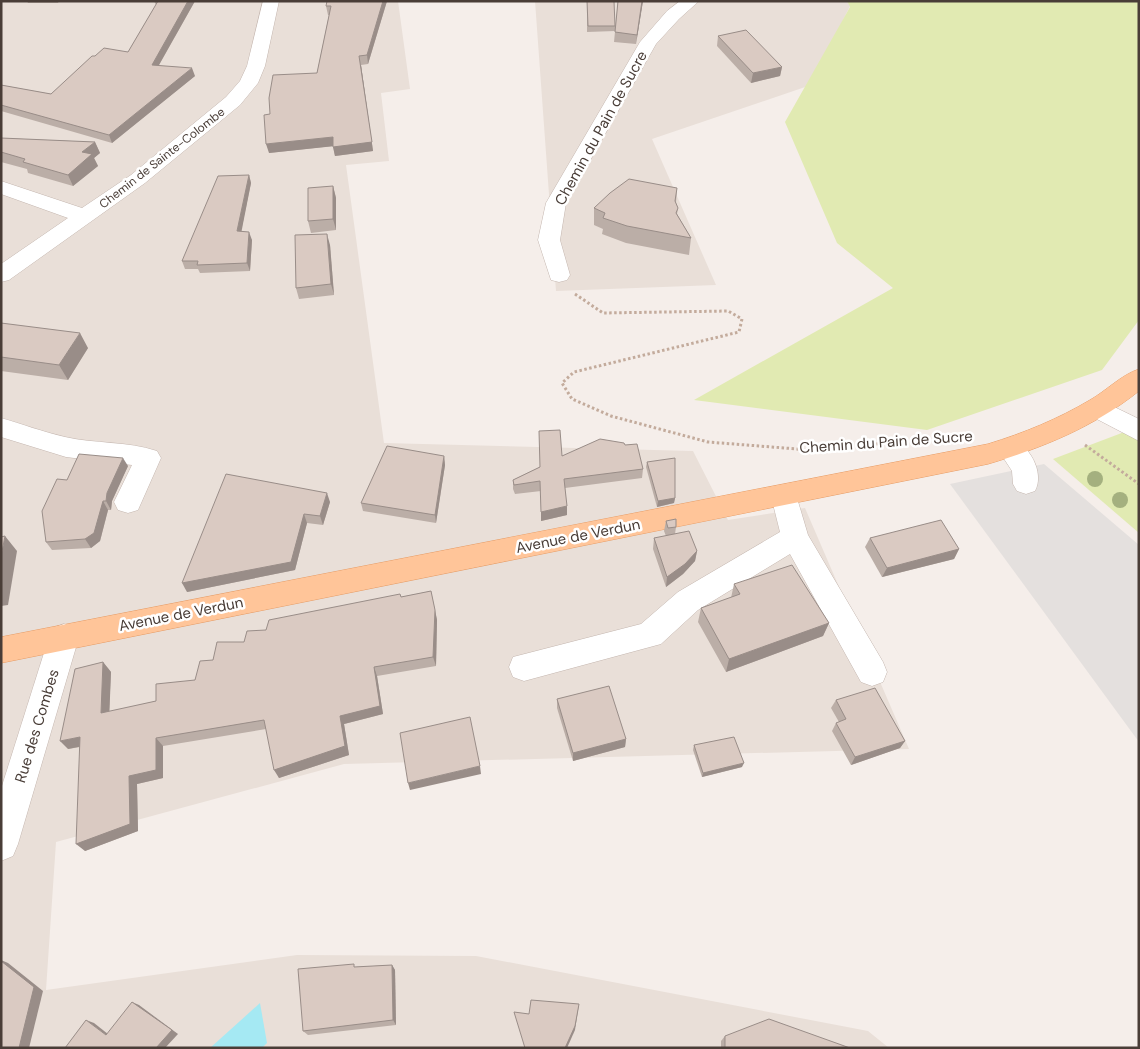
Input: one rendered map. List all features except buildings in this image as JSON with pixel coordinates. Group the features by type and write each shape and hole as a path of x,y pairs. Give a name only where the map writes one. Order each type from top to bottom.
{"main road":[{"name":"Avenue de Verdun","path":"1,650 784,496 1010,448 1063,426 1098,408 1139,378"}],"street":[{"name":"Chemin de Sainte-Colombe","path":"1,275 86,217 152,167 233,101 249,83 256,66 271,1"},
{"name":"Chemin du Pain de Sucre","path":"559,275 548,240 556,204 595,133 649,42 673,15 691,1"},
{"path":"1,187 86,217"},
{"path":"1098,408 1139,431"},
{"path":"1,427 66,447 119,452 148,458 128,502"},
{"path":"1010,448 1026,469 1026,484"},
{"path":"784,496 795,537 872,672"},
{"path":"524,667 650,635 688,601 795,537"},
{"name":"Rue des Combes","path":"1,844 64,638"}],"path":[{"name":"Chemin du Pain de Sucre","path":"559,275 577,296 603,313 728,311 742,319 739,332 574,372 562,383 572,398 611,416 708,442 810,450 904,442"},
{"path":"1063,426 1139,484"}],"shaded area":[{"path":"1,1 398,1 410,89 381,93 389,161 346,165 384,443 693,451 728,520 805,508 909,749 344,764 56,842 46,990 297,955 476,956 868,1031 889,1048 1,1048"},
{"path":"535,1 847,1 850,6 811,85 652,139 716,285 556,291"},
{"path":"1044,464 1139,545 1139,742 950,484"}],"green space":[{"path":"847,1 1139,1 1139,320 1102,370 927,430 694,400 893,288 837,243 785,122 850,7"},
{"path":"1127,431 1139,436 1139,533 1053,459"}],"water":[{"path":"260,1003 267,1043 262,1048 210,1048"}]}
